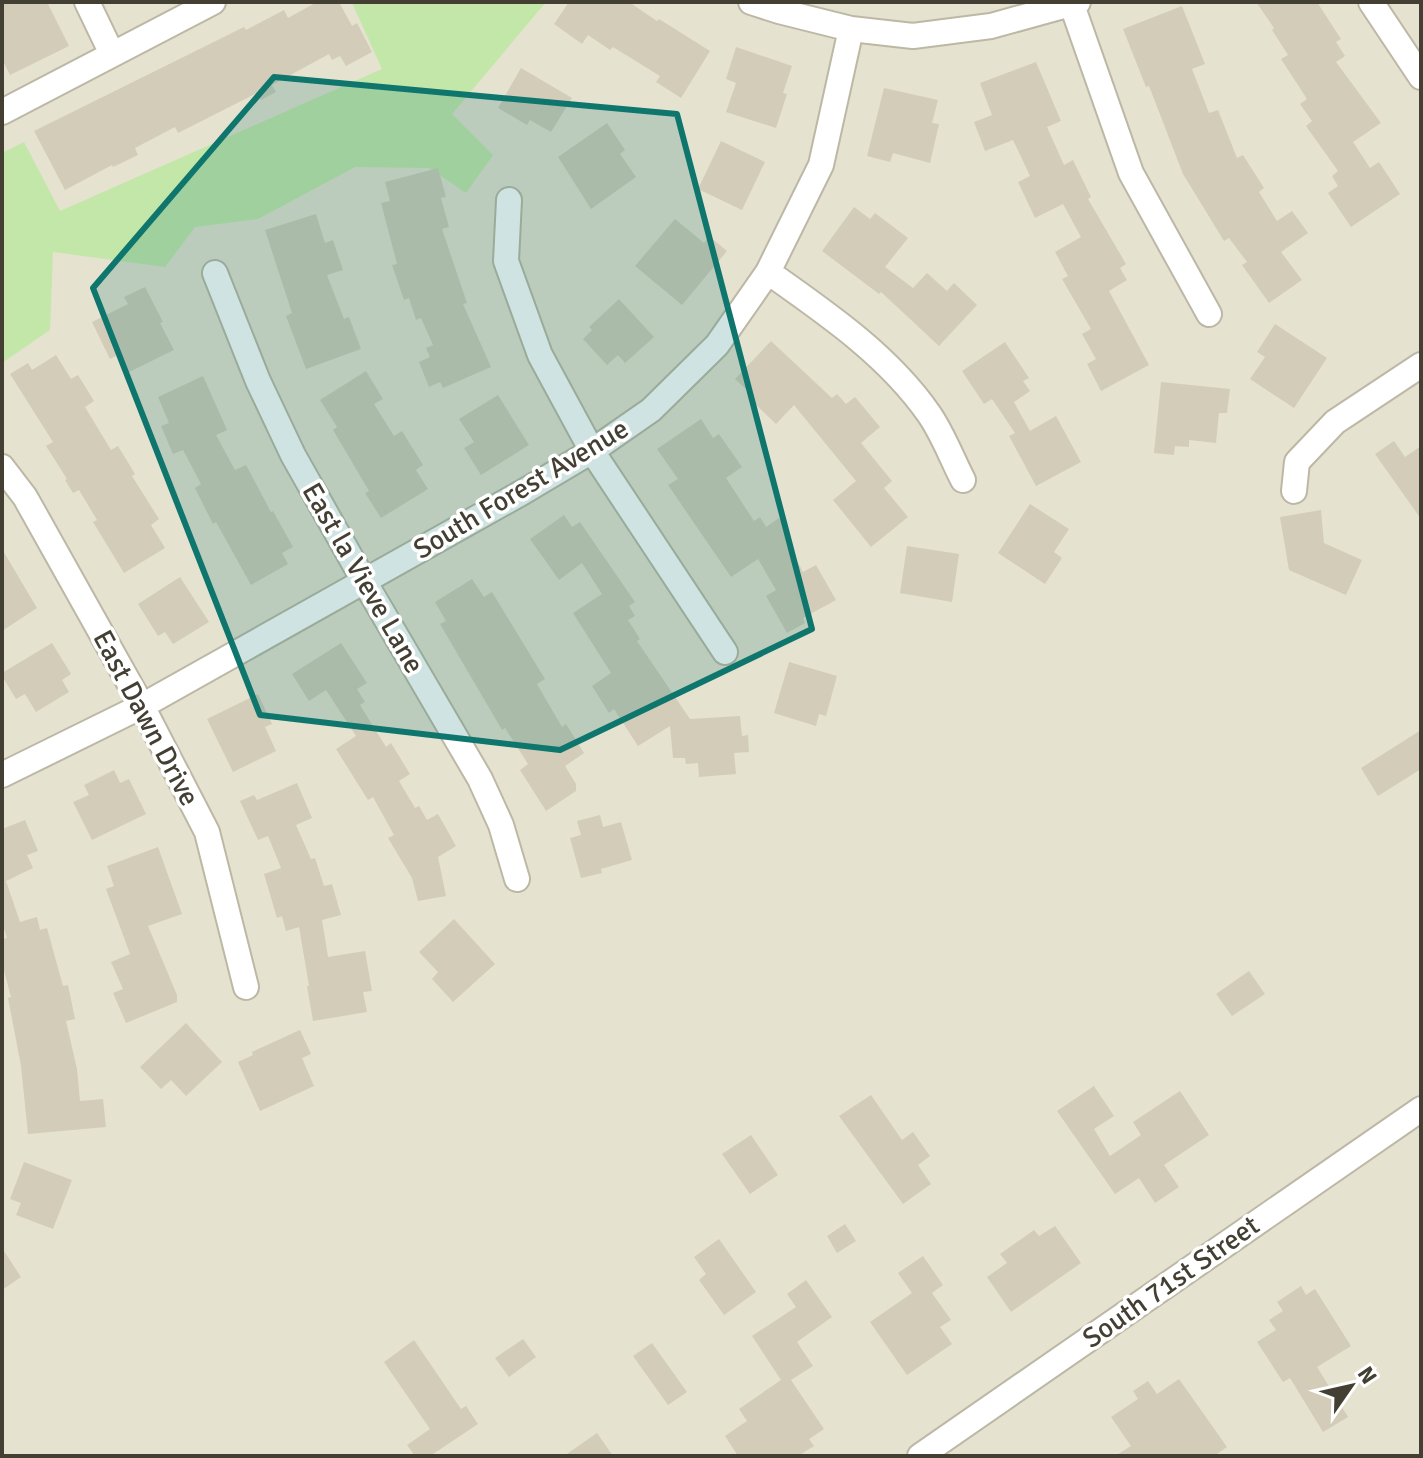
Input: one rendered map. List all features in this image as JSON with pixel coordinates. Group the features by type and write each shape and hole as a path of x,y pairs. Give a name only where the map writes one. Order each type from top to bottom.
{"street":[{"path":"87,2 112,54"},
{"path":"2,112 213,2"},
{"path":"751,2 851,29 913,36 991,26 1075,4 1131,173 1209,314"},
{"path":"1371,2 1421,77"},
{"name":"South Forest Avenue","path":"2,775 142,706 592,451 651,410 717,345 768,272 821,165 851,29"},
{"path":"509,200 506,261 540,355 592,451 725,652"},
{"path":"768,272 820,309 899,377 931,416 963,480"},
{"name":"East la Vieve Lane","path":"215,273 258,381 293,455 480,779 501,825 517,879"},
{"path":"1294,491 1297,462 1335,422 1421,365"},
{"name":"East Dawn Drive","path":"2,467 25,497 142,706 207,832 246,987"},
{"name":"South 71st Street","path":"920,1456 1421,1109"}],"highlighted area":[{"path":"274,77 677,114 812,629 560,750 260,715 93,288"}],"shaded area":[{"path":"2,2 1421,2 1421,1456 2,1456"}],"green space":[{"path":"354,2 546,2 452,114 493,155 466,193 429,168 355,167 258,219 195,227 165,267 53,252 50,330 2,363 2,153 24,142 60,211 382,69"}],"building":[{"path":"2,2 47,2 69,46 10,75 2,59"},
{"path":"317,2 339,2 352,26 357,23 372,52 346,66 340,56 332,60 329,54 272,85 276,92 261,100 257,93 178,133 175,127 135,148 138,155 65,190 34,131 244,27 246,30 284,10 288,18"},
{"path":"569,2 629,2 710,51 681,98 656,82 660,76 613,47 610,50 588,35 582,44 554,24"},
{"path":"1256,2 1317,2 1341,39 1336,42 1345,56 1336,62 1381,123 1353,142 1370,168 1379,162 1400,194 1351,227 1328,193 1338,186 1332,176 1338,171 1306,126 1312,121 1300,104 1307,99 1281,59 1288,55"},
{"path":"1182,6 1205,64 1192,69 1209,113 1218,110 1237,158 1243,155 1264,188 1259,192 1277,221 1292,211 1308,233 1281,252 1302,280 1269,303 1242,265 1247,262 1229,238 1224,241 1183,174 1123,29"},
{"path":"736,47 792,66 776,128 726,112 736,83 726,79"},
{"path":"1036,62 1061,121 1047,127 1064,165 1073,160 1091,197 1088,199 1126,264 1120,268 1127,280 1109,291 1149,365 1101,391 1087,364 1096,359 1082,334 1091,329 1062,279 1068,276 1055,252 1081,237 1063,204 1035,218 1018,182 1030,176 1013,140 985,151 974,122 992,115 980,83"},
{"path":"521,68 572,98 551,132 530,120 527,125 498,108"},
{"path":"884,88 938,100 932,123 939,124 930,163 893,153 890,162 867,156"},
{"path":"607,123 625,150 620,154 636,177 591,209 558,157"},
{"path":"721,141 765,162 742,210 698,189"},
{"path":"438,168 446,197 441,198 449,227 442,229 467,303 463,304 491,367 443,388 440,382 429,387 419,362 430,357 426,348 433,345 421,318 416,320 409,298 404,300 392,265 397,264 381,203 390,201 385,182"},
{"path":"854,207 870,219 875,213 908,238 885,267 913,288 927,273 947,291 954,283 977,305 939,346 881,292 879,294 822,251"},
{"path":"316,214 325,243 333,240 343,270 327,275 344,319 349,317 361,349 306,369 286,316 292,313 265,230"},
{"path":"675,219 704,243 709,236 727,251 682,305 635,266"},
{"path":"145,287 174,350 127,373 118,355 110,359 92,322 128,304 124,297"},
{"path":"619,299 654,337 625,363 618,355 607,365 583,339 592,330 589,327"},
{"path":"1275,324 1327,358 1294,408 1250,379 1265,357 1257,352"},
{"path":"771,341 832,398 837,394 846,404 855,397 880,427 861,443 892,481 884,488 908,517 871,547 833,500 856,481 794,405 776,424 749,398 752,395 735,379"},
{"path":"1005,342 1029,378 1023,381 1030,391 1014,402 1030,431 1056,416 1081,462 1036,486 1009,436 1015,433 992,399 984,404 962,371"},
{"path":"56,355 71,379 78,375 94,401 85,407 111,450 118,446 135,474 132,476 159,519 151,525 165,548 124,573 93,522 97,520 79,490 73,493 65,480 46,446 53,442 10,374 28,363 32,370"},
{"path":"366,371 383,399 374,404 394,436 402,431 423,465 416,470 428,489 381,518 365,493 369,491 333,430 337,427 320,400"},
{"path":"203,376 227,430 216,435 235,470 246,465 293,547 282,553 288,564 251,585 216,522 213,524 195,488 201,484 183,450 173,454 161,426 169,423 158,397"},
{"path":"1161,382 1230,389 1227,413 1219,413 1216,443 1189,440 1189,447 1175,446 1174,455 1154,453"},
{"path":"498,395 529,445 481,475 464,448 474,442 459,419"},
{"path":"701,419 713,438 719,434 742,467 726,478 754,521 760,517 766,527 779,518 791,537 786,540 803,572 816,565 836,600 803,618 805,623 787,633 766,596 776,590 758,559 731,577 668,485 678,479 657,449"},
{"path":"1394,441 1405,457 1421,446 1421,519 1375,454"},
{"path":"1030,504 1069,529 1054,552 1062,558 1045,584 998,553"},
{"path":"1321,510 1324,543 1362,560 1346,595 1289,570 1280,517"},
{"path":"564,515 572,527 580,522 635,602 629,606 635,616 628,620 640,639 637,641 690,719 740,716 742,736 748,735 749,752 734,753 736,774 699,777 698,763 686,764 685,758 673,758 670,726 638,746 614,709 609,713 592,686 611,673 573,613 602,594 582,563 559,580 530,539"},
{"path":"907,546 959,554 952,602 900,593"},
{"path":"2,549 37,608 2,631"},
{"path":"180,577 209,622 173,644 165,632 158,636 138,604"},
{"path":"472,579 484,597 492,592 545,679 537,684 562,727 566,724 584,753 565,766 576,784 576,791 546,811 520,770 528,764 505,728 502,730 440,624 446,621 435,602"},
{"path":"52,643 71,674 62,680 69,692 36,712 25,694 16,699 2,673"},
{"path":"341,643 367,683 357,689 365,702 360,705 386,747 391,743 410,774 399,781 415,808 419,806 427,820 438,814 456,846 438,857 446,896 418,901 412,878 388,838 394,835 373,797 368,800 336,749 356,736 326,690 309,701 292,674"},
{"path":"789,662 837,676 826,716 819,714 816,726 774,713"},
{"path":"258,694 272,724 265,727 276,751 233,772 207,719"},
{"path":"1421,730 1421,769 1378,796 1361,768"},
{"path":"114,770 120,783 129,779 146,814 92,840 73,802 89,795 84,785"},
{"path":"297,783 312,818 296,825 311,859 315,858 324,886 332,884 341,915 322,920 328,957 365,951 372,991 363,992 367,1012 313,1021 299,927 286,931 282,916 277,918 264,874 281,868 268,836 258,840 240,801 254,795 257,800"},
{"path":"600,815 603,827 621,822 632,860 581,878 570,838 581,835 577,821"},
{"path":"25,820 38,851 27,855 33,868 6,881 20,922 37,917 40,930 47,928 63,986 68,985 75,1019 66,1021 77,1069 80,1101 103,1099 106,1127 28,1134 21,1066 8,998 11,997 2,963 2,939 7,938 2,922 2,829"},
{"path":"158,847 182,914 148,926 177,995 177,1002 126,1023 113,993 123,989 111,962 130,954 106,889 114,886 107,866"},
{"path":"454,919 495,964 453,1002 432,979 438,972 419,952"},
{"path":"1249,971 1265,994 1232,1016 1216,994"},
{"path":"186,1023 222,1062 186,1096 171,1080 161,1089 140,1067"},
{"path":"300,1030 311,1054 302,1058 314,1086 260,1111 238,1062 253,1055 252,1052"},
{"path":"1094,1086 1114,1116 1094,1129 1110,1156 1141,1135 1133,1122 1180,1091 1209,1135 1164,1165 1179,1187 1155,1203 1139,1178 1115,1194 1057,1111"},
{"path":"871,1095 902,1140 913,1132 930,1156 918,1165 931,1184 903,1204 839,1116"},
{"path":"751,1135 778,1175 750,1194 722,1154"},
{"path":"24,1162 72,1180 53,1229 16,1215 21,1203 10,1199"},
{"path":"845,1224 856,1241 837,1253 827,1236"},
{"path":"1055,1226 1081,1263 1011,1312 987,1277 1007,1263 1000,1254 1034,1230 1039,1236"},
{"path":"719,1239 756,1292 724,1315 699,1280 706,1274 694,1257"},
{"path":"2,1248 21,1277 2,1290"},
{"path":"923,1256 943,1285 932,1293 951,1320 940,1327 952,1344 907,1375 870,1322 912,1293 898,1273"},
{"path":"806,1280 832,1317 797,1342 813,1366 791,1380 824,1429 809,1439 814,1446 798,1456 738,1456 725,1436 747,1421 739,1409 781,1380 752,1336 796,1307 787,1294"},
{"path":"1301,1286 1306,1295 1315,1289 1351,1346 1317,1367 1348,1417 1323,1432 1290,1378 1283,1382 1257,1342 1276,1330 1269,1320 1283,1311 1277,1302"},
{"path":"523,1339 536,1357 509,1377 495,1358"},
{"path":"414,1340 461,1409 466,1406 478,1424 430,1456 415,1456 407,1445 430,1429 384,1362"},
{"path":"652,1343 687,1392 668,1405 633,1356"},
{"path":"1179,1379 1227,1447 1214,1456 1115,1456 1131,1446 1111,1417 1138,1399 1133,1391 1148,1381 1157,1394"},
{"path":"597,1433 613,1456 564,1456"}]}
